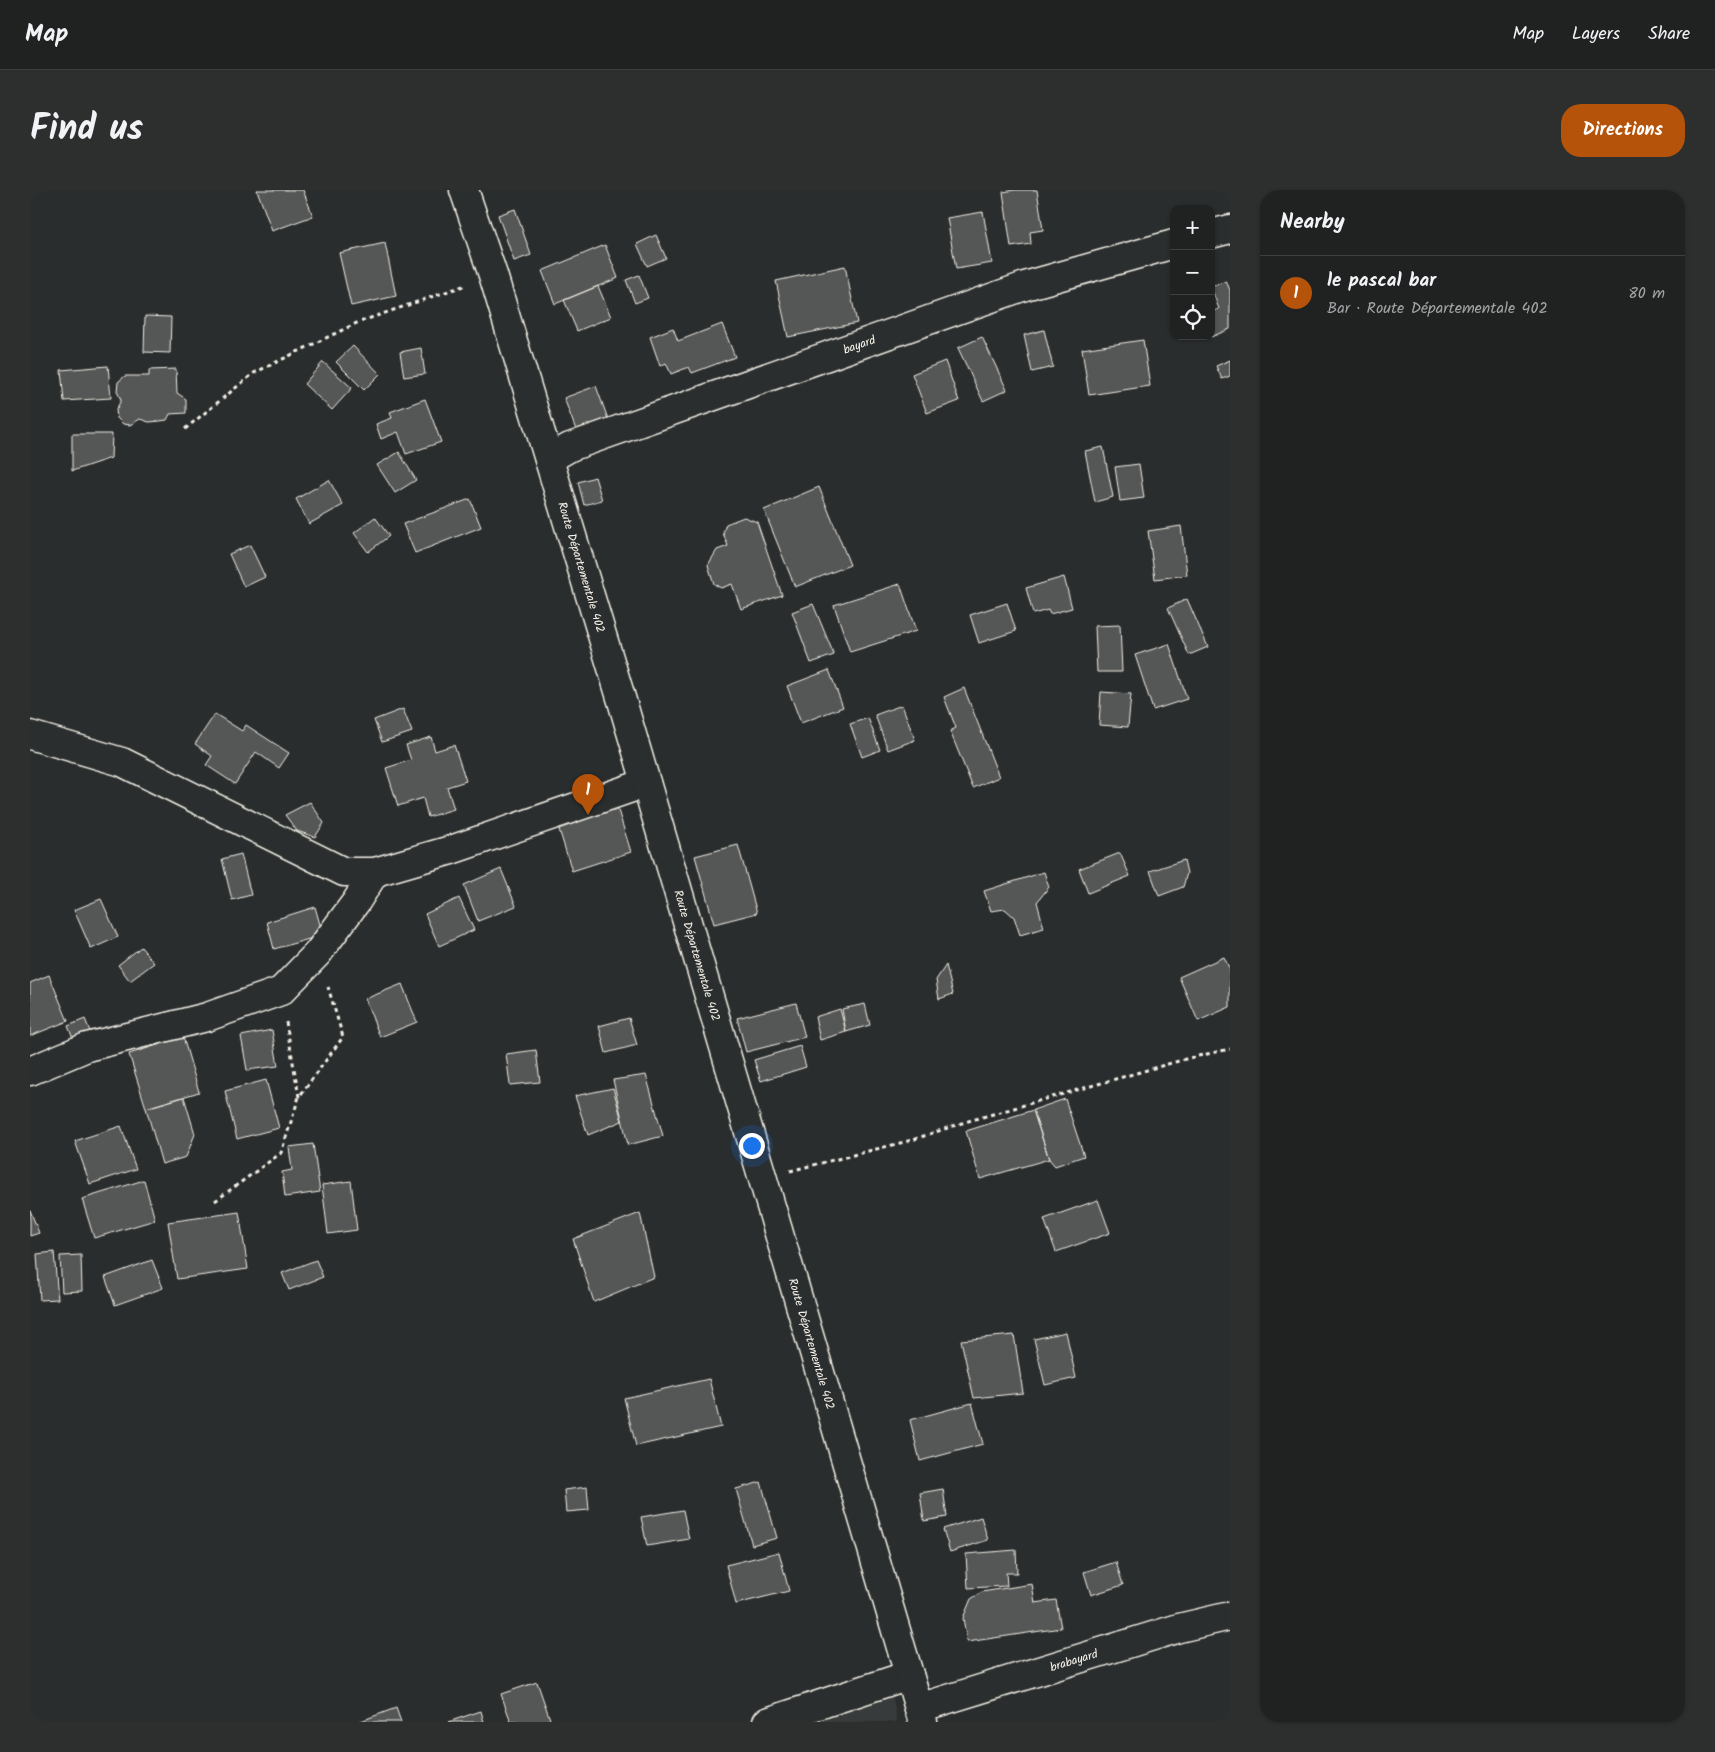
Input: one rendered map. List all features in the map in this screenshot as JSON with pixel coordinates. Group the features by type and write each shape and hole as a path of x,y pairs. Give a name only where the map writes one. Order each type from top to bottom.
{"street":[{"name":"Route Départementale 402","path":"464,190 493,275 622,701 921,1715"},
{"path":"1215,233 1230,228"},
{"name":"bayard","path":"549,459 570,446 1025,286 1170,245"},
{"path":"30,735 122,762 344,872 375,872 450,850 646,784"},
{"path":"30,1071 87,1047 207,1018 281,991 318,952 356,902 375,872"},
{"name":"brabayard","path":"921,1715 1180,1628 1230,1616"},
{"path":"767,1722 909,1675"}],"path":[{"path":"185,429 254,372 359,322 493,275"},
{"path":"215,1201 281,1153 299,1097 342,1037 318,952"},
{"path":"281,991 299,1097"},
{"path":"763,1178 912,1140 965,1122 1189,1058 1230,1049"}],"shaded area":[{"path":"893,1697 897,1722 814,1722"}],"building":[{"path":"257,190 303,190 313,216 272,231"},
{"path":"1037,190 1043,230 1030,232 1031,244 1011,247 1003,192"},
{"path":"515,209 531,255 514,261 498,215"},
{"path":"983,212 992,263 956,269 947,218"},
{"path":"656,235 666,258 647,266 637,244"},
{"path":"385,243 396,296 351,306 339,253"},
{"path":"605,245 618,278 555,304 542,271"},
{"path":"845,266 857,323 788,337 776,281"},
{"path":"639,275 648,298 635,303 626,280"},
{"path":"1226,281 1230,290 1230,329 1215,335 1215,310 1219,309 1215,298 1215,285"},
{"path":"598,286 611,317 577,331 564,300"},
{"path":"145,316 171,317 170,353 144,352"},
{"path":"722,324 735,357 692,373 689,367 671,374 666,363 660,366 650,337 673,328 678,341"},
{"path":"1044,330 1053,367 1032,372 1024,335"},
{"path":"982,337 1007,390 983,401 958,348"},
{"path":"1143,340 1150,386 1089,395 1082,349"},
{"path":"353,346 380,374 364,390 336,362"},
{"path":"421,348 425,374 404,377 400,352"},
{"path":"1230,360 1230,376 1222,379 1216,366"},
{"path":"945,361 959,401 927,413 912,374"},
{"path":"323,362 352,388 332,410 304,384"},
{"path":"108,366 111,398 64,401 61,370"},
{"path":"176,369 177,393 186,399 186,413 170,414 167,420 160,421 149,422 140,419 130,425 123,424 117,418 116,410 121,400 117,391 118,382 125,376 149,376 149,370"},
{"path":"596,386 608,419 576,430 564,398"},
{"path":"425,399 441,442 406,454 398,432 381,439 376,424 392,418 390,412"},
{"path":"72,434 112,434 111,458 72,471"},
{"path":"1103,447 1113,497 1095,502 1085,451"},
{"path":"399,452 416,480 395,493 377,465"},
{"path":"1139,464 1144,498 1120,501 1115,467"},
{"path":"595,477 602,500 584,505 578,482"},
{"path":"329,480 343,505 309,524 296,499"},
{"path":"819,487 850,565 795,587 764,510"},
{"path":"470,499 481,527 415,553 403,524"},
{"path":"375,517 389,536 368,552 354,533"},
{"path":"744,517 757,522 782,595 741,609 732,584 721,588 714,584 708,565 717,550 728,546 723,533 726,524"},
{"path":"1181,526 1187,575 1155,579 1148,531"},
{"path":"250,545 265,577 244,587 229,554"},
{"path":"1064,577 1072,608 1050,614 1048,610 1033,614 1026,588"},
{"path":"900,584 916,631 850,652 834,605"},
{"path":"1187,599 1208,647 1189,655 1168,608"},
{"path":"1007,603 1016,631 979,643 970,615"},
{"path":"813,604 834,655 811,663 792,612"},
{"path":"1120,625 1122,672 1097,672 1095,626"},
{"path":"1169,644 1187,699 1153,710 1135,655"},
{"path":"829,670 843,707 801,723 787,686"},
{"path":"964,688 999,777 973,788 950,731 956,728 944,697"},
{"path":"1101,692 1131,694 1128,727 1099,725"},
{"path":"902,705 915,740 888,750 875,715"},
{"path":"403,709 412,732 382,742 374,720"},
{"path":"215,714 242,731 246,725 289,753 279,768 256,752 235,784 206,765 212,756 195,744"},
{"path":"868,718 880,750 862,757 850,724"},
{"path":"431,737 435,751 454,745 466,781 447,787 454,809 428,817 423,798 398,806 386,768 411,760 406,745"},
{"path":"310,802 324,823 315,837 297,831 285,815"},
{"path":"617,807 631,852 572,871 558,826"},
{"path":"738,845 757,913 714,924 695,856"},
{"path":"1120,853 1130,876 1088,893 1079,869"},
{"path":"241,854 251,895 232,900 222,859"},
{"path":"1184,860 1187,873 1183,887 1159,896 1150,871"},
{"path":"501,869 516,906 478,921 464,885"},
{"path":"1044,872 1049,887 1037,902 1044,928 1020,935 1014,917 1005,909 991,911 984,891"},
{"path":"459,898 474,930 439,946 425,914"},
{"path":"101,899 118,937 91,949 74,910"},
{"path":"315,907 323,935 274,949 267,922"},
{"path":"141,947 154,963 130,981 118,965"},
{"path":"1224,957 1230,970 1230,1007 1198,1021 1179,977"},
{"path":"946,965 953,994 939,999 936,980"},
{"path":"49,975 68,1021 30,1036 30,983"},
{"path":"402,984 417,1022 380,1037 365,999"},
{"path":"796,1003 805,1037 746,1052 737,1018"},
{"path":"865,1004 870,1025 846,1032 842,1009"},
{"path":"840,1009 846,1032 820,1040 815,1017"},
{"path":"629,1018 637,1045 606,1053 599,1026"},
{"path":"85,1019 93,1039 76,1046 68,1026"},
{"path":"272,1030 278,1066 247,1070 241,1036"},
{"path":"183,1037 199,1092 146,1108 129,1054"},
{"path":"800,1046 806,1067 761,1081 754,1060"},
{"path":"536,1050 540,1082 510,1085 506,1054"},
{"path":"646,1075 663,1136 628,1145 613,1080"},
{"path":"266,1080 279,1128 237,1139 225,1091"},
{"path":"613,1088 622,1121 588,1135 575,1096"},
{"path":"184,1097 195,1134 186,1157 162,1164 146,1108"},
{"path":"1065,1099 1084,1156 1055,1166 1049,1159 1033,1110"},
{"path":"1033,1110 1049,1159 980,1179 966,1131"},
{"path":"121,1126 136,1169 90,1184 75,1141"},
{"path":"313,1144 320,1192 285,1197 282,1172 292,1170 289,1147"},
{"path":"144,1180 155,1220 94,1238 82,1199"},
{"path":"351,1181 357,1230 328,1234 322,1185"},
{"path":"1098,1200 1110,1233 1056,1252 1044,1219"},
{"path":"30,1210 39,1233 30,1236"},
{"path":"239,1212 248,1269 177,1279 168,1222"},
{"path":"640,1213 654,1277 594,1302 573,1239"},
{"path":"54,1252 58,1299 40,1300 37,1254"},
{"path":"81,1255 82,1291 62,1292 60,1256"},
{"path":"152,1260 163,1288 115,1305 105,1277"},
{"path":"316,1260 323,1277 289,1290 282,1273"},
{"path":"1066,1332 1076,1378 1045,1385 1034,1339"},
{"path":"1014,1335 1023,1393 974,1398 961,1340"},
{"path":"709,1379 721,1427 636,1446 624,1398"},
{"path":"972,1403 983,1444 920,1461 910,1420"},
{"path":"761,1482 777,1538 752,1545 736,1489"},
{"path":"587,1487 589,1510 566,1512 564,1490"},
{"path":"943,1489 947,1517 924,1521 920,1493"},
{"path":"683,1510 689,1539 647,1546 641,1517"},
{"path":"981,1517 988,1540 950,1552 943,1529"},
{"path":"1016,1550 1017,1573 1006,1573 1007,1586 968,1588 966,1554"},
{"path":"779,1552 789,1591 736,1604 726,1565"},
{"path":"1116,1562 1123,1585 1091,1595 1084,1572"},
{"path":"1032,1584 1035,1603 1056,1600 1061,1628 967,1642 963,1618 971,1599 982,1592"},
{"path":"537,1682 551,1722 511,1722 501,1694"},
{"path":"396,1708 401,1722 358,1722"},
{"path":"481,1711 484,1722 448,1722"}],"place":[{"name":"le pascal bar","path":"588,815"}]}
